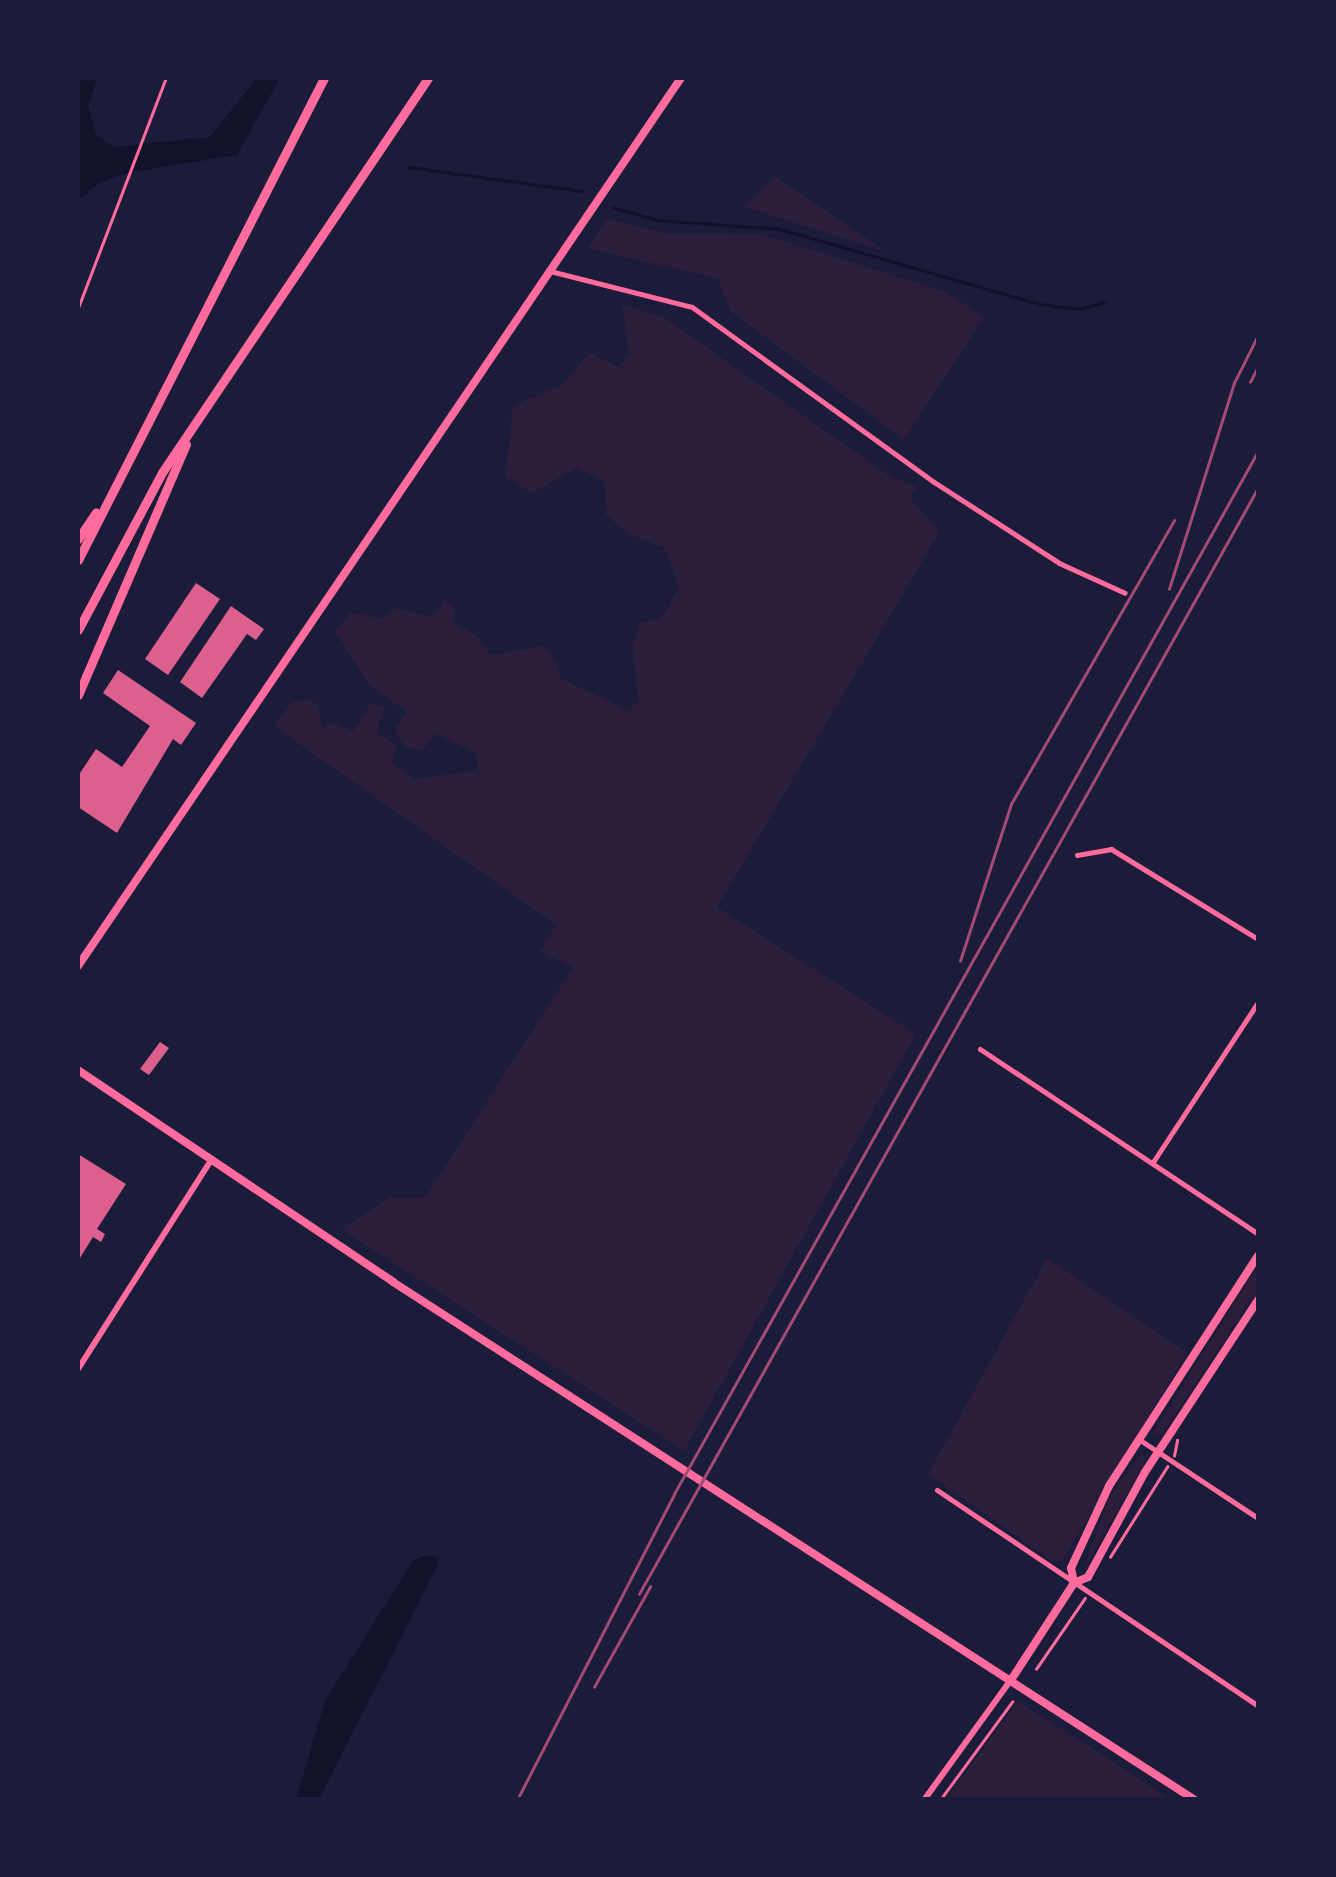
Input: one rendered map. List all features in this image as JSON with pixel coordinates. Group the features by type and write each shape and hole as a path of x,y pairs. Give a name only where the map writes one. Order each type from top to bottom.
{"highway":[{"path":"78,560 324,78"},
{"path":"78,630 197,418 428,78"},
{"path":"78,695 197,418"},
{"path":"78,539 115,486"}],"main road":[{"path":"78,966 680,78"},
{"path":"78,1070 393,1282 1195,1800"},
{"path":"1074,1583 1071,1568 1138,1438 1258,1256"},
{"path":"1011,1680 1074,1583 1088,1576 1158,1452 1258,1300"}],"street":[{"path":"550,270 692,306 934,482 1059,563 1124,593"},
{"path":"1077,854 1111,849 1258,939"},
{"path":"1152,1163 1258,1002"},
{"path":"980,1049 1258,1234"},
{"path":"78,1368 212,1159"},
{"path":"1138,1438 1258,1518"},
{"path":"936,1490 1258,1706"},
{"path":"924,1800 1011,1680"}],"path":[{"path":"78,308 166,78"},
{"path":"1106,1563 1171,1460 1178,1436"},
{"path":"1036,1669 1089,1592"},
{"path":"940,1800 1012,1702"}],"shaded area":[{"path":"78,78 98,78 88,104 96,134 113,147 210,137 257,78 280,78 237,155 127,173 101,182 78,200"},
{"path":"774,176 887,252 745,207"},
{"path":"607,218 662,233 761,234 944,291 984,317 904,440 730,311 718,279 588,248"},
{"path":"622,304 665,318 891,477 917,487 910,498 940,532 717,907 916,1034 684,1451 341,1229 391,1197 425,1198 573,967 540,952 556,925 274,726 292,702 310,699 319,707 322,728 333,722 353,731 371,703 385,708 376,733 397,746 391,762 416,779 478,770 475,752 435,734 422,751 404,747 395,729 407,712 370,686 335,631 351,612 382,619 393,608 431,617 445,599 455,609 453,622 478,637 491,655 542,646 556,660 561,679 629,710 638,700 632,645 641,622 661,619 679,587 664,548 627,533 606,515 604,481 577,468 532,493 505,477 513,406 562,385 589,353 619,367 629,354"},
{"path":"1047,1258 1187,1352 1062,1562 1049,1559 928,1474"},
{"path":"1258,1265 1258,1289 1162,1435 1152,1435"},
{"path":"1142,1452 1146,1460 1082,1573 1108,1500"},
{"path":"422,1556 436,1556 438,1564 319,1799 296,1799 325,1701 412,1562"},
{"path":"1018,1701 1171,1799 946,1799"}],"building":[{"path":"196,583 220,599 168,675 145,659"},
{"path":"231,606 264,629 256,640 247,634 202,698 180,682"},
{"path":"118,670 196,723 181,745 173,739 117,833 78,807 78,776 96,749 122,767 150,726 103,693"},
{"path":"160,1042 169,1048 149,1075 140,1069"},
{"path":"78,1154 126,1184 97,1229 105,1234 101,1242 93,1237 78,1261"}],"waterway":[{"path":"409,167 583,191"},
{"path":"612,207 658,220 780,229 1039,304 1080,309 1105,302"}],"railway":[{"path":"1169,589 1234,383 1258,335"},
{"path":"1250,382 1258,366"},
{"path":"517,1800 674,1494 1258,451"},
{"path":"639,1594 1258,488"},
{"path":"960,961 1011,804 1174,520"},
{"path":"594,1687 650,1587"}]}
